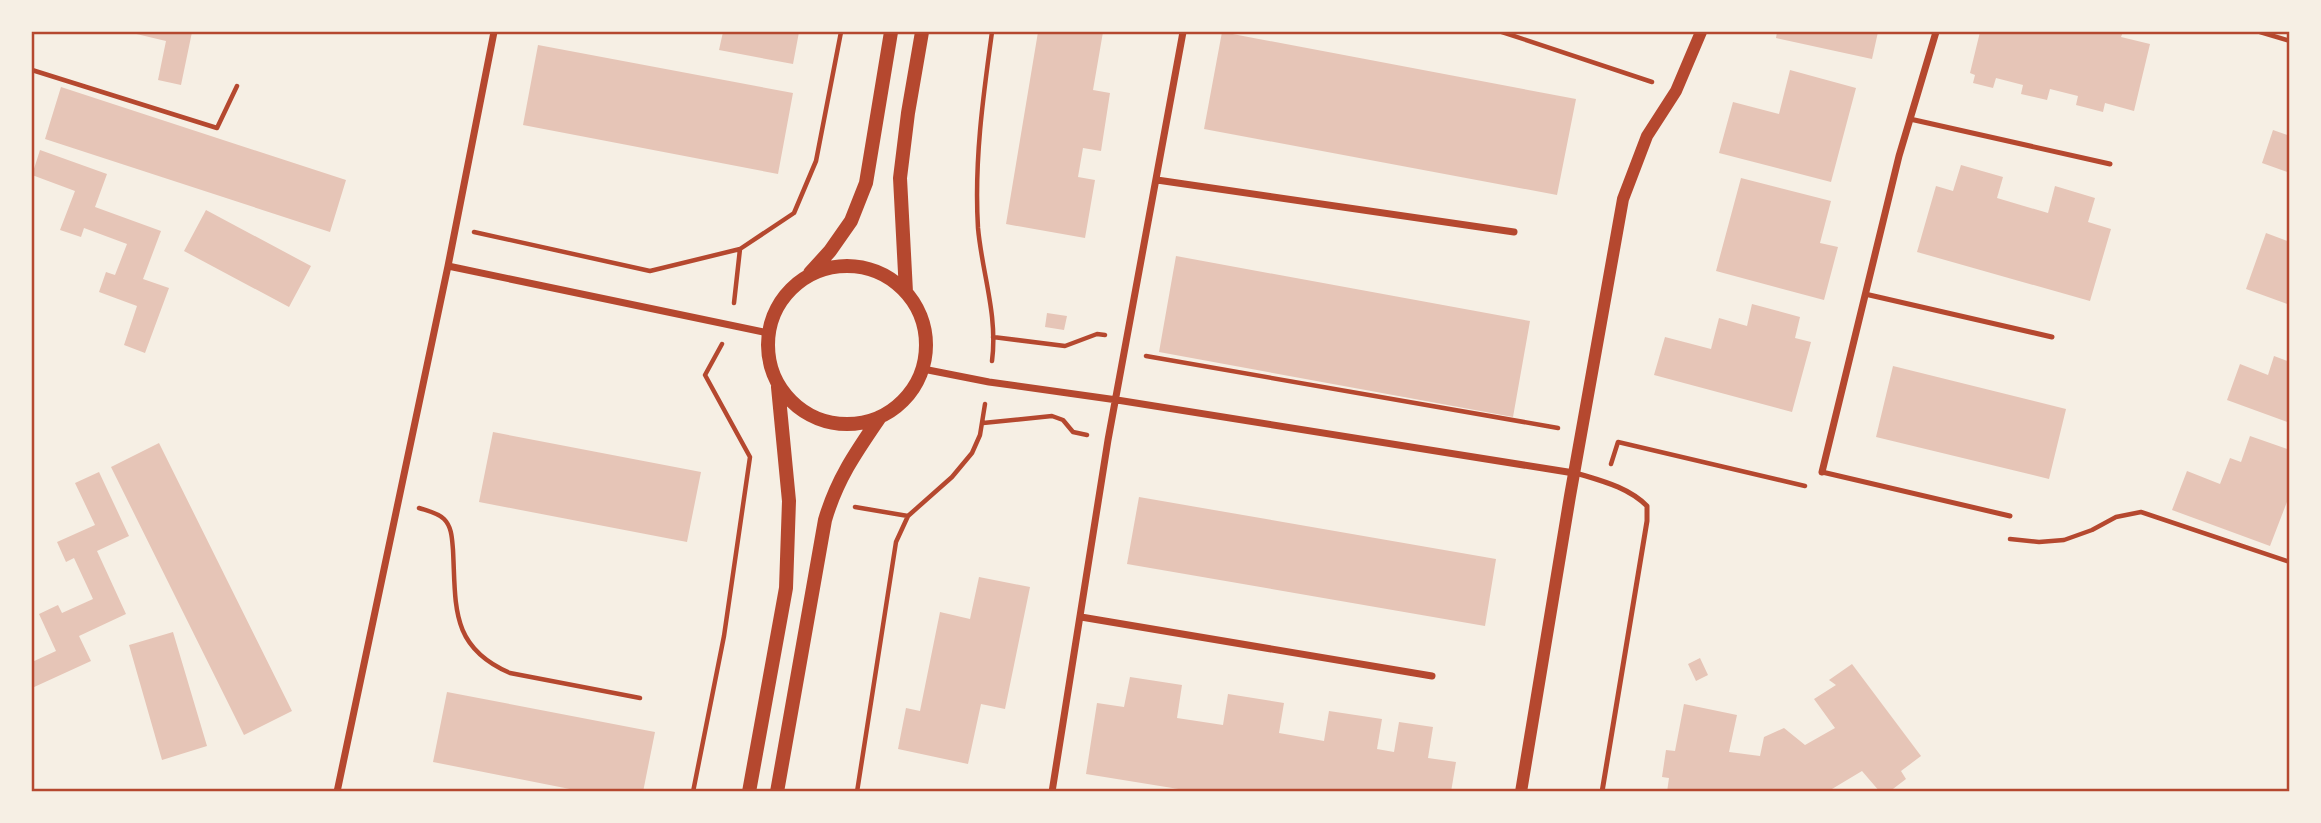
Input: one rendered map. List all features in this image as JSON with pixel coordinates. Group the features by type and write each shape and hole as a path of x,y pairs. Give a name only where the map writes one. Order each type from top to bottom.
{"main road":[{"path":"808,275 838,266 867,268 895,281 921,315 927,342 923,369 907,398 895,409 864,423 831,423 815,418 800,410 778,385 771,369 768,351 768,333 782,300 830,251 851,222 866,183 891,32"},
{"path":"906,292 900,178 922,32"},
{"path":"749,792 786,588 789,501 778,385"},
{"path":"777,792 825,520 849,461 880,417"}],"street":[{"path":"337,792 448,266 494,32"},
{"path":"1052,792 1108,440 1183,32"},
{"path":"1521,792 1623,199 1647,136 1676,91 1700,32"},
{"path":"1822,472 1910,119 1936,32"},
{"path":"1157,180 1514,232"},
{"path":"448,266 768,333"},
{"path":"923,369 989,382 1574,472"},
{"path":"1081,617 1432,676"}],"lane":[{"path":"1910,119 2110,164"},
{"path":"1865,294 2052,337"},
{"path":"1574,472 1635,495 1647,506 1647,521 1602,792"},
{"path":"1822,472 2010,516"}],"path":[{"path":"858,792 896,542 908,516 963,465 976,445 983,422 993,337 990,296 979,232 976,178 979,129 992,32"},
{"path":"1502,32 1676,91"},
{"path":"2260,32 2290,41"},
{"path":"32,70 217,128 237,86"},
{"path":"455,228 650,271 740,249"},
{"path":"993,337 1065,346 1097,334 1128,339 1137,355 1581,433"},
{"path":"983,422 1052,416 1063,420 1073,432 1108,440"},
{"path":"398,502 434,513 445,520 452,535 456,613 464,635 475,652 491,665 510,673 640,698"},
{"path":"830,503 908,516"}],"building":[{"path":"128,32 192,32 181,85 158,80 166,41"},
{"path":"723,32 799,32 793,64 719,50"},
{"path":"1038,32 1103,32 1093,90 1110,93 1101,151 1083,148 1078,177 1095,180 1085,238 1006,224"},
{"path":"1222,32 1576,99 1557,195 1204,129"},
{"path":"1777,32 1878,32 1872,59 1776,38"},
{"path":"1980,32 2123,32 2121,37 2150,44 2134,111 2105,103 2103,112 2076,105 2078,96 2050,89 2047,100 2021,94 2023,85 1996,78 1993,88 1973,83 1975,75 1970,73"},
{"path":"538,45 793,93 778,174 523,125"},
{"path":"1790,70 1856,88 1831,182 1719,153 1733,102 1779,114"},
{"path":"61,87 346,180 330,232 45,139"},
{"path":"2273,130 2290,136 2290,173 2262,163"},
{"path":"40,150 107,174 95,207 161,231 143,279 169,288 145,353 124,345 137,306 99,292 106,272 115,275 127,244 84,228 81,237 60,230 75,191 32,175"},
{"path":"1961,165 2003,177 1997,198 2048,213 2055,186 2095,198 2088,222 2111,229 2090,301 1917,252 1936,186 1953,191"},
{"path":"1741,178 1831,201 1820,243 1838,247 1824,300 1716,271"},
{"path":"206,210 311,266 289,307 184,251"},
{"path":"2266,233 2290,242 2290,305 2246,289"},
{"path":"1176,256 1530,321 1513,417 1159,352"},
{"path":"1752,304 1800,317 1795,338 1811,342 1792,412 1654,375 1665,337 1711,349 1719,318 1747,326"},
{"path":"1047,313 1067,316 1064,330 1045,327"},
{"path":"2274,356 2290,362 2290,423 2227,400 2240,364 2268,375"},
{"path":"1893,366 2066,409 2049,479 1876,437"},
{"path":"493,432 701,472 687,542 479,502"},
{"path":"2250,436 2290,450 2290,494 2270,546 2172,510 2187,471 2220,484 2230,458 2241,462"},
{"path":"159,443 292,711 244,735 111,467"},
{"path":"99,472 129,536 97,551 126,614 79,636 91,661 32,688 32,662 56,651 39,614 58,605 62,613 93,599 74,558 66,562 57,542 95,525 75,483"},
{"path":"1139,497 1496,559 1485,626 1127,564"},
{"path":"979,577 1030,587 1005,709 981,704 968,764 898,749 906,708 920,711 940,612 970,619"},
{"path":"173,632 207,746 162,760 129,645"},
{"path":"1700,658 1708,675 1696,681 1688,664"},
{"path":"1852,664 1921,756 1901,771 1906,779 1889,792 1880,792 1862,771 1827,792 1667,792 1669,778 1662,777 1666,750 1675,751 1684,704 1737,715 1729,752 1760,756 1764,737 1784,728 1805,745 1835,728 1814,699 1836,685 1829,680"},
{"path":"1130,677 1182,685 1177,718 1223,725 1228,694 1284,703 1279,733 1324,741 1329,711 1382,719 1377,749 1394,752 1399,722 1433,727 1428,758 1456,762 1451,792 1197,792 1086,774 1097,703 1124,707"},
{"path":"447,692 655,732 643,792 585,792 433,762"}]}
